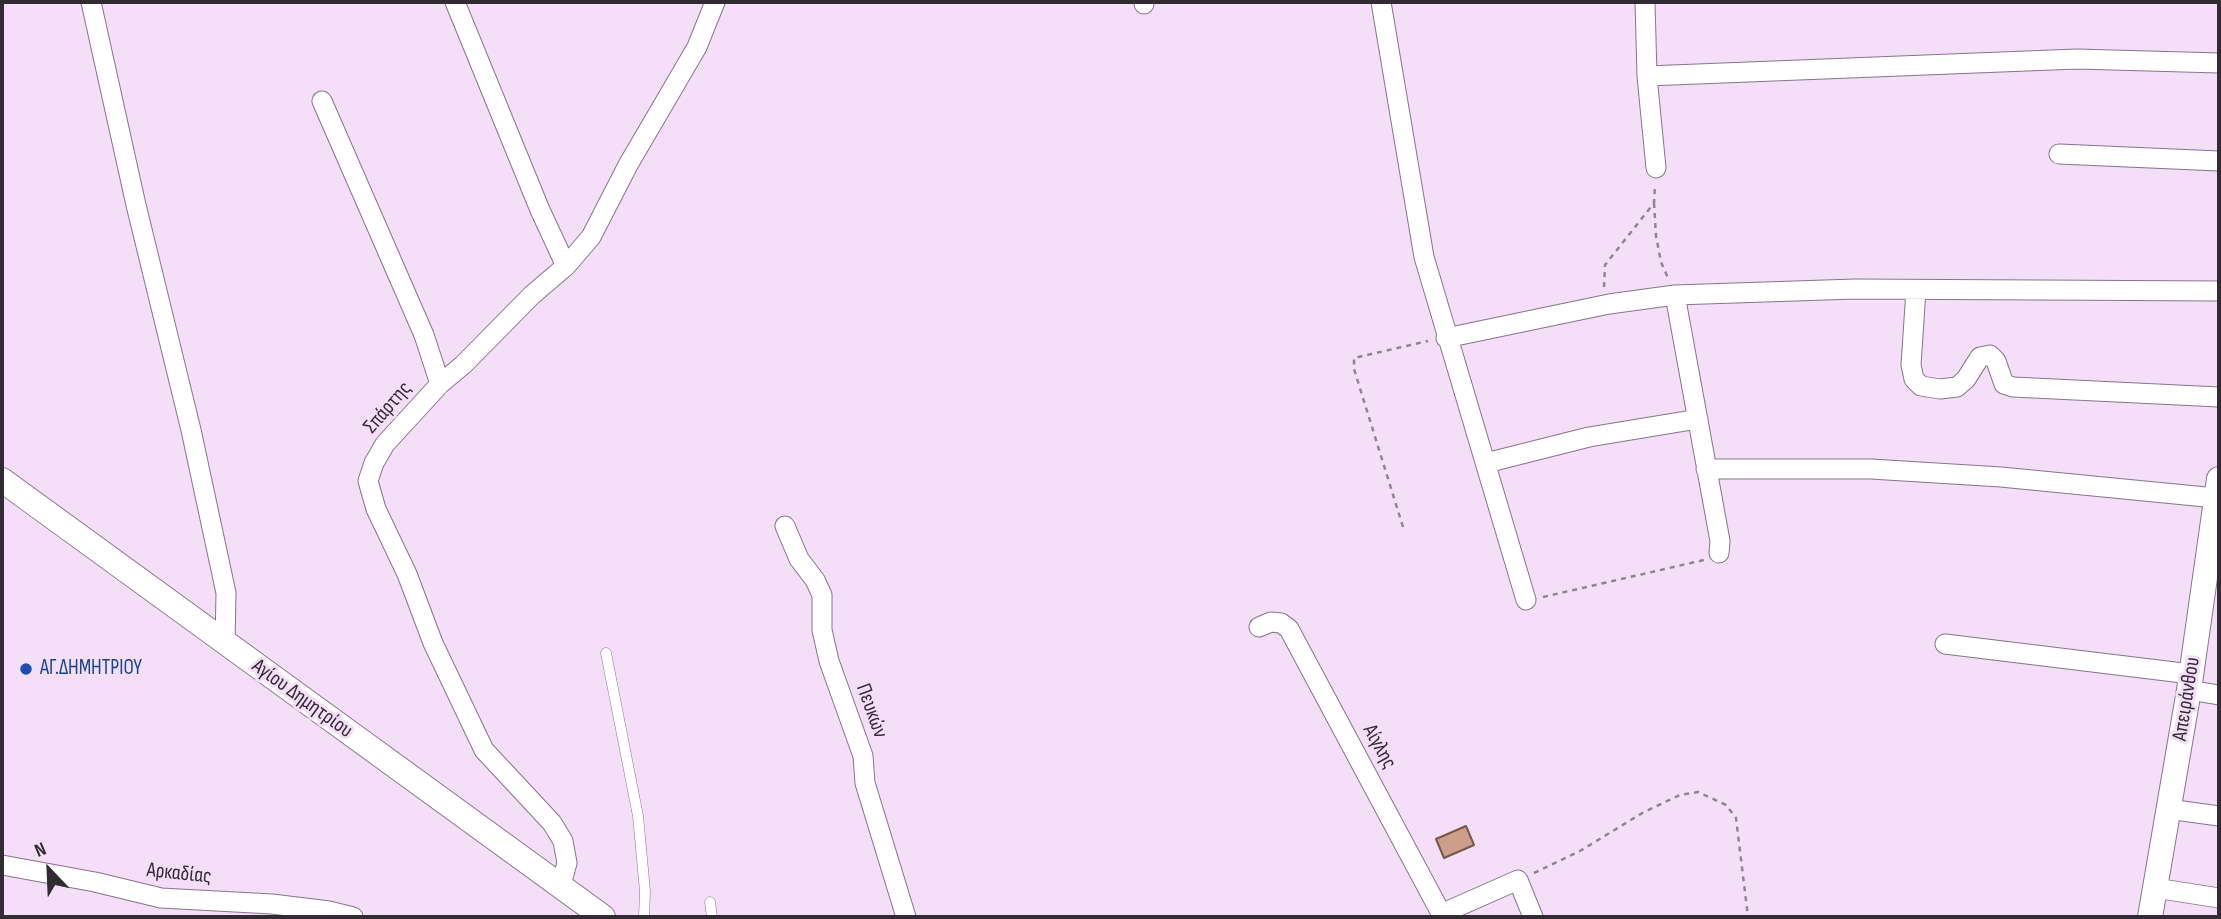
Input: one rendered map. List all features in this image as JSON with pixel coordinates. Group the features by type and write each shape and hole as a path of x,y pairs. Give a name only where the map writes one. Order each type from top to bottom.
{"street":[{"path":"91,2 136,205 191,430 226,593 225,644"},
{"path":"455,2 540,210 566,266"},
{"name":"Σπάρτης","path":"561,884 567,863 563,841 552,824 484,750 433,643 407,574 376,509 368,481 385,444 440,384 566,266 591,237 628,165 698,47 715,2"},
{"path":"1381,2 1424,257 1526,600"},
{"path":"1645,2 1647,76 1656,168"},
{"path":"1647,76 2077,59 2219,63"},
{"path":"322,101 424,335 440,384"},
{"path":"2059,154 2219,161"},
{"path":"1446,338 1609,304 1675,295 1855,289 2219,291"},
{"path":"1916,290 1911,365 1914,379 1921,386 1940,390 1957,387 1966,379 1980,357 1990,355 1996,361 2004,384 2013,387 2219,397"},
{"path":"1675,295 1720,541 1719,553"},
{"path":"1486,463 1589,437 1698,419"},
{"path":"1706,469 1871,469 2218,489"},
{"name":"Αγίου Δημητρίου","path":"2,480 603,917"},
{"name":"Απειράνθου","path":"2150,917 2190,682 2212,576 2218,489"},
{"name":"Πευκών","path":"785,526 799,558 816,580 822,595 822,630 829,661 863,756 865,783 906,917"},
{"name":"Αίγλης","path":"1259,627 1271,622 1281,623 1289,629 1442,915"},
{"path":"1945,644 2190,682 2219,695"},
{"path":"2168,809 2219,816"},
{"name":"Αρκαδίας","path":"2,865 95,882 161,898 272,904 329,911 353,917"},
{"path":"1442,915 1518,880 1533,917"},
{"path":"2155,888 2219,898"}],"lane":[{"path":"606,653 638,816 645,891 643,917"},
{"path":"710,902 712,917"}],"path":[{"path":"1656,168 1656,236 1661,262 1675,295"},
{"path":"1609,304 1603,284 1605,265 1654,203"},
{"path":"1403,527 1354,369 1353,358 1446,338"},
{"path":"1526,600 1710,559 1719,553"},
{"path":"1518,880 1580,851 1668,800 1698,792 1726,805 1736,818 1748,917"}],"building":[{"path":"1466,826 1474,845 1444,858 1436,839"}],"place":[{"name":"ΑΓ.ΔΗΜΗΤΡΙΟΥ","path":"26,669"}]}
